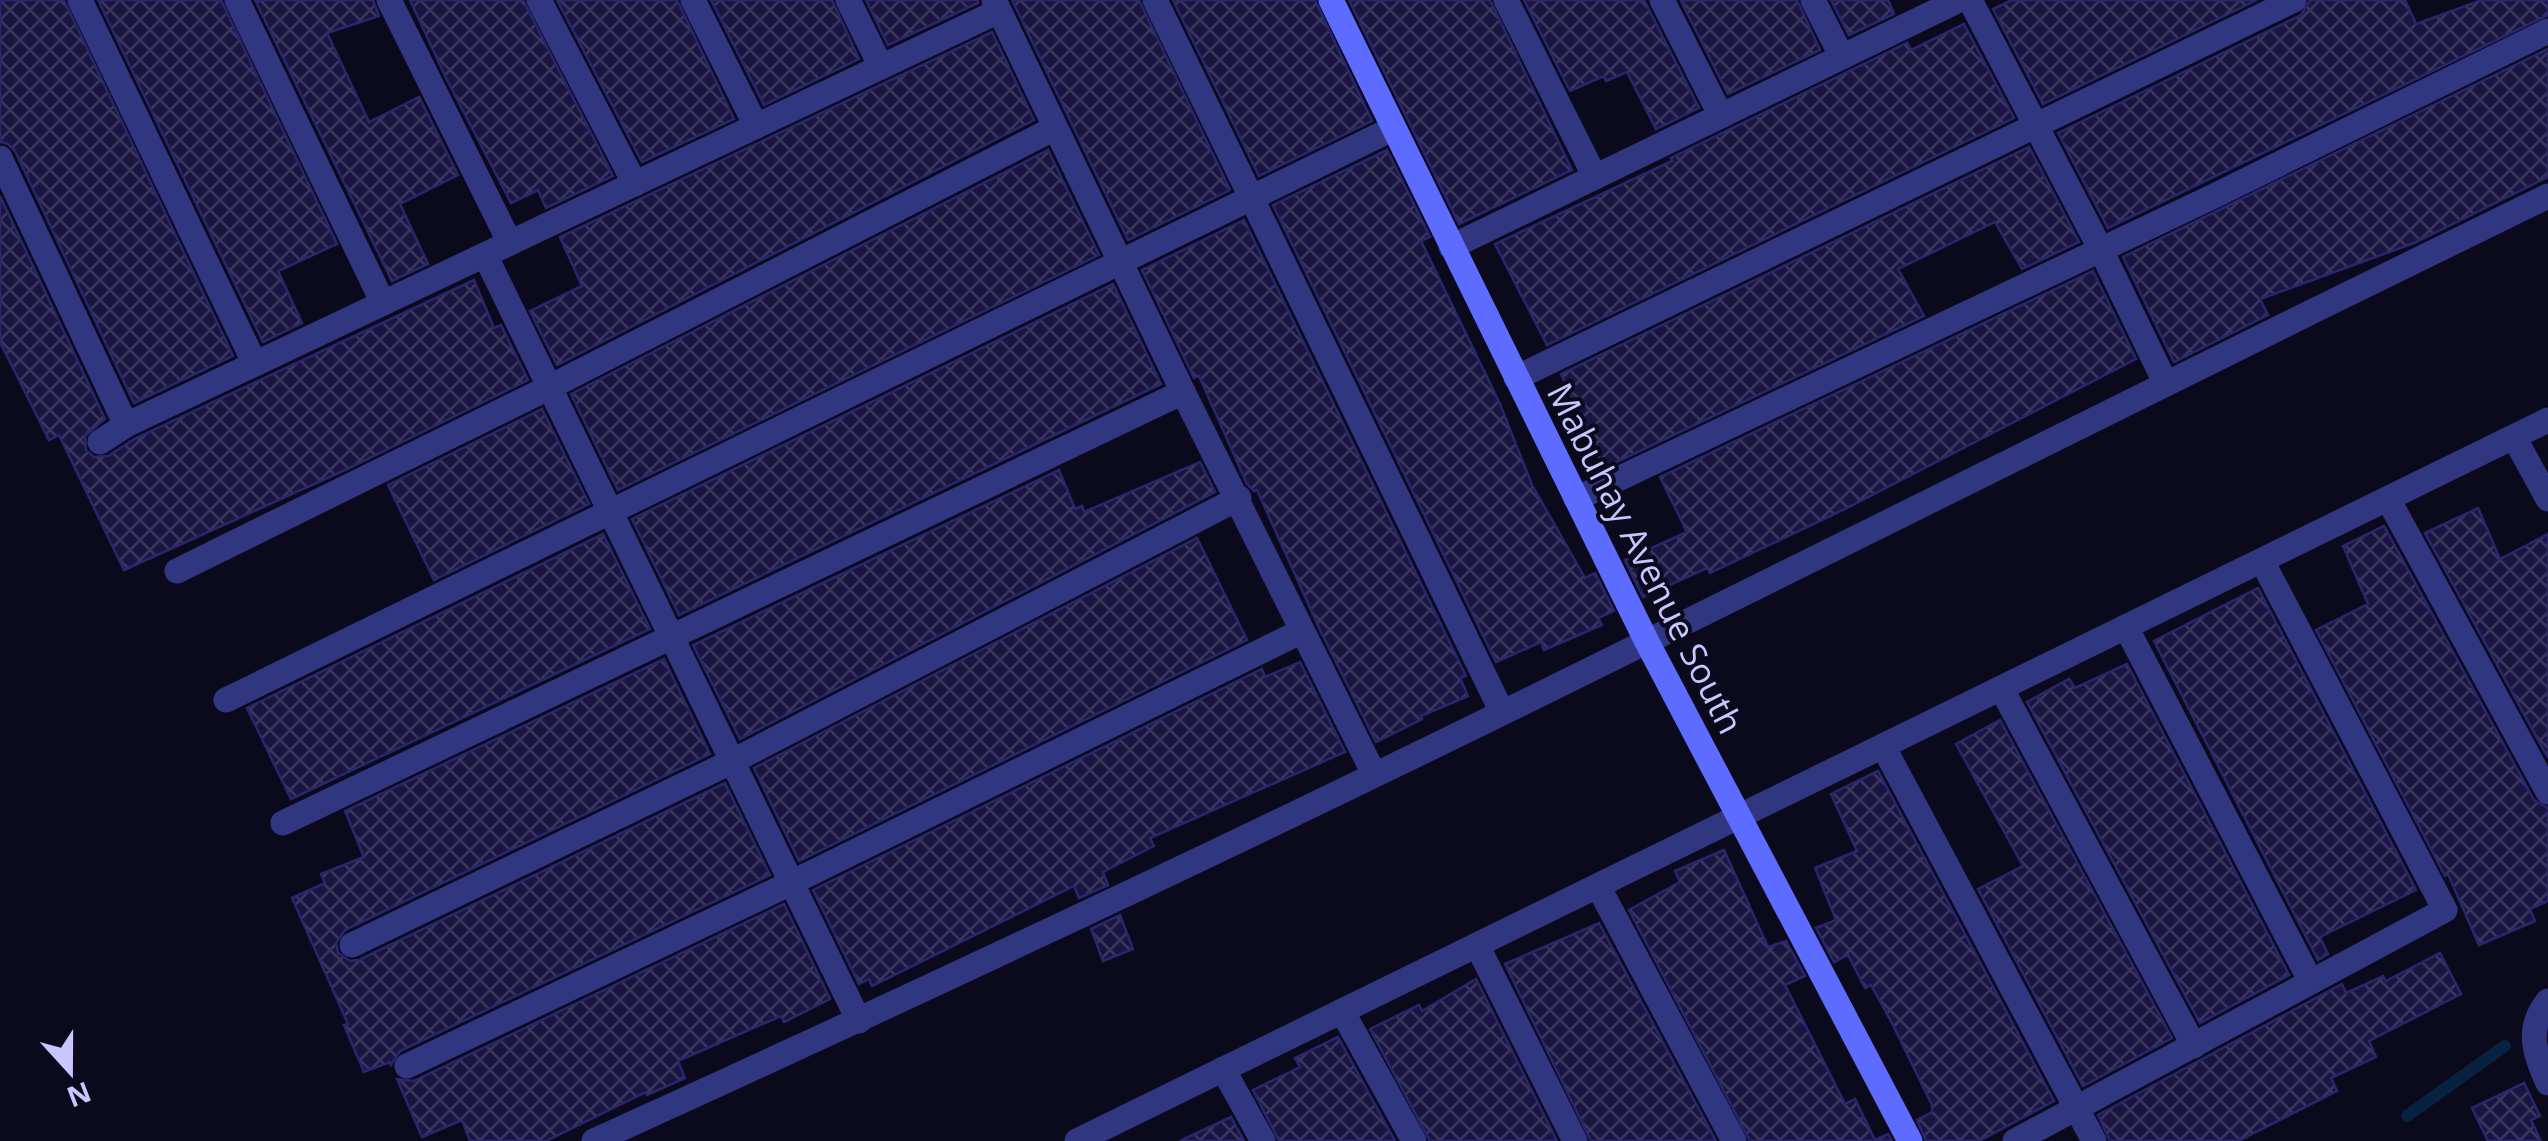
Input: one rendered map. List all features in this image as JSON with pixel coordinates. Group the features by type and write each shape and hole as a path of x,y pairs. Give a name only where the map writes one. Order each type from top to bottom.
{"street":[{"path":"80,0 254,364"},
{"path":"237,0 383,304"},
{"path":"388,0 510,243"},
{"path":"538,0 635,184"},
{"path":"693,0 756,126"},
{"path":"848,0 881,67"},
{"path":"1155,0 1502,712"},
{"name":"Mabuhay Avenue South","path":"1332,0 1647,642 1910,1141"},
{"path":"1506,0 1596,177"},
{"path":"1662,0 1721,116"},
{"path":"1813,0 1842,56"},
{"path":"1451,247 1959,0"},
{"path":"1970,0 2100,248 2165,382"},
{"path":"1516,378 2294,0"},
{"path":"100,442 126,425 881,67 996,5 1374,774"},
{"path":"1576,500 2214,196 2548,31"},
{"path":"226,700 1394,128"},
{"path":"177,571 548,388 1054,129"},
{"path":"0,158 126,425"},
{"path":"594,1141 858,1021 1647,642 2165,382 2548,196"},
{"path":"484,255 858,1021"},
{"path":"283,823 1183,392"},
{"path":"1092,1138 1342,1011 2548,420"},
{"path":"2514,437 2548,499"},
{"path":"352,944 732,760 1239,498"},
{"path":"2388,499 2548,792"},
{"path":"2015,1141 2446,910 2262,560"},
{"path":"2126,627 2310,982"},
{"path":"407,1066 791,884 1302,631"},
{"path":"2001,688 2194,1046"},
{"path":"1883,746 2094,1141"},
{"path":"1598,886 1734,1141"},
{"path":"1477,945 1575,1141"},
{"path":"2548,1001 2536,1016 2532,1045 2548,1083"},
{"path":"1342,1011 1414,1141"},
{"path":"1223,1070 1263,1141"}],"building":[{"path":"0,0 64,0 233,356 134,403 15,151 0,142"},
{"path":"98,0 221,0 337,244 278,271 302,323 263,342"},
{"path":"255,0 373,0 379,16 327,33 369,122 419,97 458,175 400,204 428,264 392,281"},
{"path":"410,0 523,0 613,176 546,208 538,190 511,203"},
{"path":"557,0 677,0 734,119 642,162"},
{"path":"711,0 832,0 859,59 764,105"},
{"path":"866,0 978,0 978,3 888,45"},
{"path":"1012,0 1139,0 1230,190 1128,240"},
{"path":"1173,0 1315,0 1372,121 1259,176"},
{"path":"1349,0 1490,0 1572,170 1459,224"},
{"path":"1524,0 1644,0 1699,108 1656,129 1627,72 1606,81 1604,76 1570,91"},
{"path":"1797,0 1820,50 1728,94 1681,1"},
{"path":"1831,0 1888,0 1894,14 1849,35"},
{"path":"2012,0 2257,0 2043,104 1993,9"},
{"path":"2310,0 2405,0 2416,24 2482,0 2548,0 2548,15 2108,228 2058,133 2301,15"},
{"path":"1964,24 2014,118 1547,345 1495,244 1672,161 1671,158 1907,43 1911,50"},
{"path":"992,32 1034,120 557,365 530,311 582,286 560,237"},
{"path":"2548,49 2548,177 2414,243 2260,299 2268,315 2174,362 2123,257"},
{"path":"2029,147 2079,242 2022,269 1995,222 1898,269 1924,316 1604,468 1561,374"},
{"path":"1048,150 1099,255 618,490 571,394"},
{"path":"1387,150 1430,237 1421,241 1500,404 1532,485 1585,578 1595,573 1614,611 1598,618 1602,625 1544,650 1541,642 1496,662 1273,205"},
{"path":"0,196 105,419 85,436 86,450 94,457 108,456 134,439 474,280 494,328 501,325 528,380 345,470 124,570 59,435 49,440 0,342"},
{"path":"1244,220 1466,676 1460,678 1468,696 1421,716 1422,719 1376,742 1257,490 1247,484 1199,376 1194,378 1142,270"},
{"path":"2093,271 2136,359 1841,511 1710,573 1707,568 1643,597 1625,560 1687,532 1660,477"},
{"path":"1113,284 1161,384 679,615 632,519"},
{"path":"542,409 589,504 434,580 388,485"},
{"path":"1200,462 1215,492 740,739 693,645 1059,470 1075,509 1082,506 1084,512"},
{"path":"2478,508 2500,559 2548,534 2548,758 2425,533"},
{"path":"2384,526 2534,800 2548,808 2548,901 2530,909 2535,921 2479,945 2448,874 2445,876 2316,630 2368,604 2343,546"},
{"path":"603,534 650,629 291,799 247,708"},
{"path":"1197,538 1247,640 799,861 754,768"},
{"path":"2258,588 2416,890 2320,937 2328,954 2318,960 2154,641"},
{"path":"664,659 710,754 345,930 336,943 338,953 350,961 359,960 725,783 770,875 400,1051 391,1065 390,1062 364,1072 344,1025 348,1024 292,898 325,883 321,874 364,857 345,811"},
{"path":"1300,662 1345,752 1150,838 1154,846 1103,872 1108,885 1079,898 1074,886 872,986 869,979 859,984 813,890 1262,669 1265,677"},
{"path":"2127,664 2289,975 2200,1023 2027,702 2069,679 2075,688"},
{"path":"2000,720 2172,1038 2083,1086 1978,889 2023,866 1956,744"},
{"path":"1878,771 2054,1101 1979,1141 1926,1141 1917,1120 1932,1112 1932,1105 1892,1023 1871,985 1865,988 1848,955 1834,962 1816,928 1836,920 1815,868 1857,851 1831,794"},
{"path":"1724,850 1768,947 1786,941 1805,976 1785,985 1845,1104 1855,1099 1875,1140 1888,1134 1892,1141 1750,1141 1629,910 1680,882 1675,871"},
{"path":"784,904 830,999 784,1022 781,1016 678,1061 685,1078 647,1095 646,1092 546,1141 470,1141 462,1120 422,1137 397,1079 414,1081"},
{"path":"1120,915 1133,949 1103,961 1091,929"},
{"path":"1599,923 1716,1141 1591,1141 1505,964"},
{"path":"2440,953 2461,994 2369,1041 2376,1057 2331,1078 2337,1091 2238,1141 2110,1141 2098,1115 2342,984 2346,993 2383,976 2386,981"},
{"path":"1476,979 1557,1141 1430,1141 1370,1029 1419,1005 1422,1011"},
{"path":"1338,1037 1395,1141 1279,1141 1253,1090 1300,1067 1295,1058"},
{"path":"2524,1083 2540,1116 2531,1120 2541,1141 2488,1141 2472,1108"},
{"path":"1231,1117 1244,1141 1180,1141"}],"waterway":[{"path":"2407,1116 2505,1046"}]}
